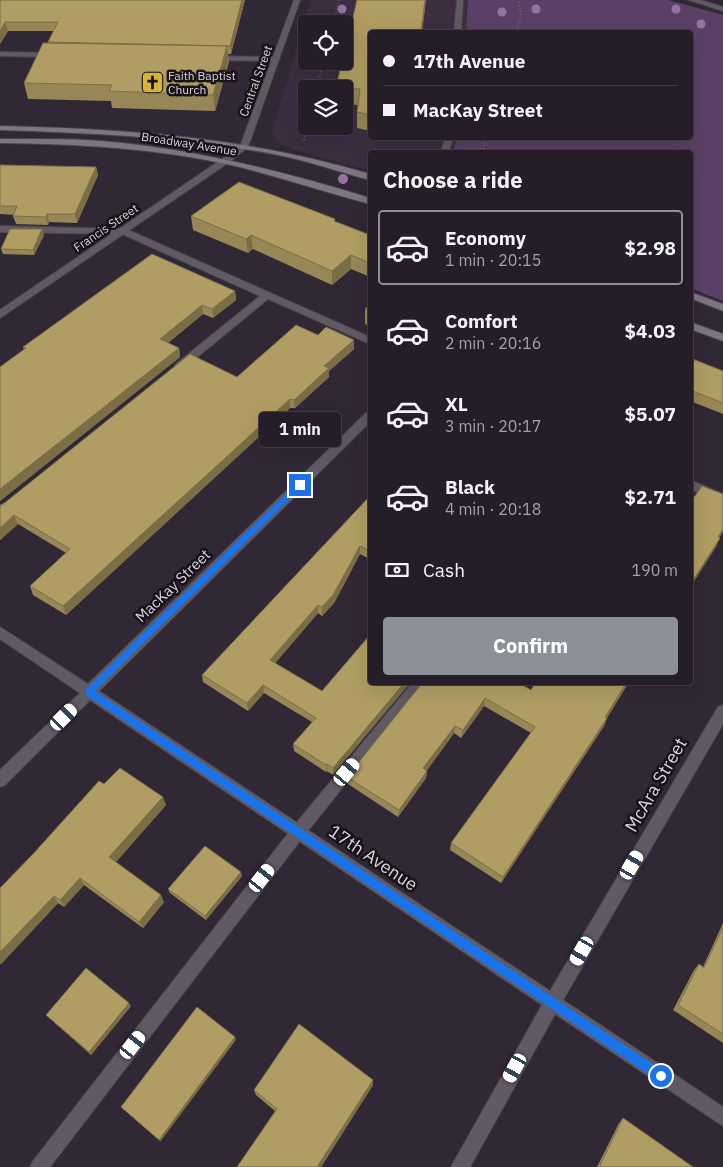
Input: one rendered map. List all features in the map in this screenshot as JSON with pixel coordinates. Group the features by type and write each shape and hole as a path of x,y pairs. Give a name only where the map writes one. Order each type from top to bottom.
{"street":[{"name":"Central Street","path":"245,146 297,0"},
{"path":"458,30 460,0"},
{"path":"692,0 723,9"},
{"path":"0,54 59,55"},
{"path":"207,58 276,59"},
{"name":"Broadway Avenue","path":"0,128 100,130 245,146 340,167 368,176"},
{"name":"Broadway Avenue","path":"0,141 84,142 158,150 225,161 306,180 368,200"},
{"path":"225,161 245,146"},
{"name":"Francis Street","path":"0,315 225,161"},
{"path":"0,229 123,231 368,340"},
{"path":"168,375 268,296"},
{"path":"693,296 723,308"},
{"path":"693,326 723,338"},
{"name":"MacKay Street","path":"0,780 368,418"},
{"path":"693,485 723,499"},
{"name":"17th Avenue","path":"0,632 723,1117"},
{"path":"39,1167 298,832 419,685"},
{"name":"McAra Street","path":"460,1167 552,1003 723,711"}],"path":[{"path":"335,15 338,0"},
{"path":"517,30 521,13 518,0"}],"shaded area":[{"path":"310,0 468,0 466,30 368,30 368,140 456,140 454,150 368,150 368,170 291,149 278,142 272,133 298,42 298,70 353,70 353,15 306,15"},
{"path":"468,0 668,0 723,15 723,301 693,289 693,150 454,150 456,140 693,140 693,30 466,30"}],"building":[{"path":"0,0 242,0 230,46 48,42 58,22 5,22 0,32"},
{"path":"357,0 425,0 421,30 368,30 368,115 357,112 360,89 353,89 353,80 338,80 340,70 353,70 353,17"},
{"path":"43,43 227,46 213,95 109,91 112,85 24,83"},
{"path":"0,165 96,167 75,214 47,214 46,217 13,216 17,206 0,206"},
{"path":"239,182 335,219 334,221 368,234 368,262 351,255 332,271 251,235 246,239 191,216"},
{"path":"10,229 42,229 33,250 1,249"},
{"path":"152,254 235,291 212,309 202,305 160,339 179,348 0,489 0,367 26,348 23,347"},
{"path":"296,325 318,335 326,327 354,340 324,366 329,368 294,400 290,399 63,606 30,586 70,549 14,515 0,528 0,505 190,354 237,377"},
{"path":"693,359 723,371 723,403 693,391"},
{"path":"702,486 723,494 723,529 718,537 720,538 693,580 693,499"},
{"path":"368,498 368,550 360,546 333,595 322,607 318,605 270,660 322,691 368,637 368,685 402,685 333,768 293,744 316,718 263,685 247,703 202,675"},
{"path":"421,685 522,685 531,690 534,685 625,685 605,717 607,718 503,877 451,843 535,727 485,698 463,730 455,726 423,768 427,771 399,810 347,777"},
{"path":"120,768 163,797 109,857 161,895 139,922 80,878 60,900 54,896 0,952 0,888 99,781 104,784"},
{"path":"205,846 241,872 205,916 168,889"},
{"path":"723,927 723,1034 678,1005 699,964 704,968"},
{"path":"86,968 129,1003 89,1052 46,1015"},
{"path":"197,1007 235,1037 159,1140 121,1107"},
{"path":"299,1024 373,1080 317,1167 237,1167 277,1109 254,1090"},
{"path":"623,1118 693,1167 602,1167 600,1165"}],"place":[{"name":"Faith Baptist Church","path":"152,83"}],"route":[{"path":"300,485 89,692 661,1076"}]}
